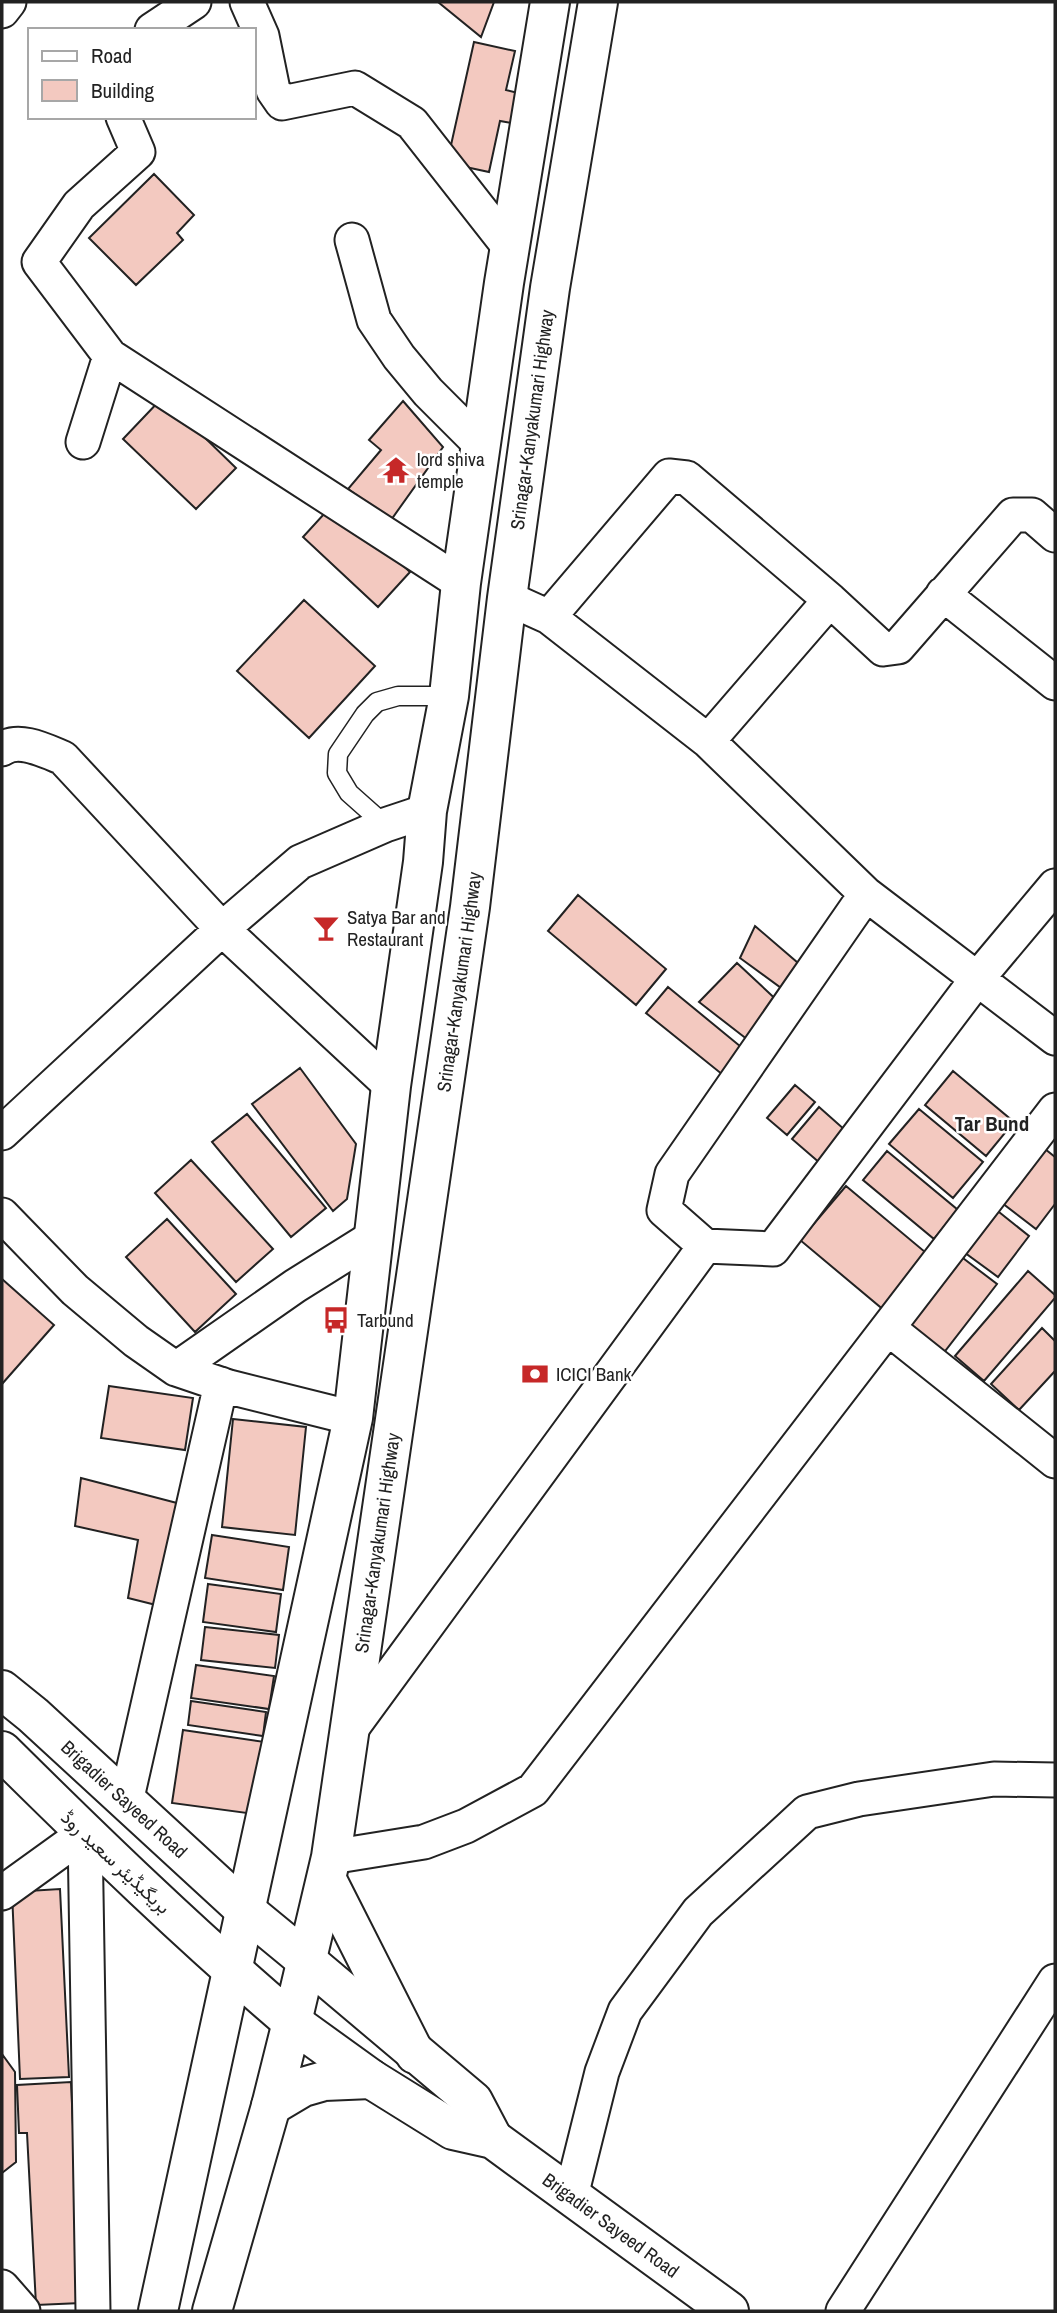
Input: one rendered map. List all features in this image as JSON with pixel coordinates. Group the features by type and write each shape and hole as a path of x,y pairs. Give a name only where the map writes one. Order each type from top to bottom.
{"main road":[{"path":"159,2311 353,1418 391,1086 423,862 426,811 449,696 461,583 481,445 550,2"},
{"name":"Srinagar-Kanyakumari Highway","path":"212,2311 271,2106 329,1868 468,921 507,598 550,288 598,2"},
{"name":"Brigadier Sayeed Road","path":"2,1690 33,1715 245,1910 473,2101 493,2139"},
{"name":"بریگیڈیئر سعید روڈ","path":"2,1751 232,1971 292,2022"},
{"path":"329,1868 415,2054"},
{"name":"Brigadier Sayeed Road","path":"292,2022 371,2079 453,2130 493,2139 729,2311"},
{"path":"271,2106 303,2087 324,2081 371,2079"}],"street":[{"path":"2,11 9,2"},
{"path":"155,28 194,2"},
{"path":"247,2 262,36 273,90 282,103 355,88 412,122 510,248"},
{"path":"124,119 138,152 79,205 39,262 110,356 461,583"},
{"path":"352,240 374,320 399,357 428,392 481,445"},
{"path":"83,442 110,356"},
{"path":"549,617 669,476 687,478 883,649 898,646 1013,514 1032,515 1055,535"},
{"path":"943,594 1055,683"},
{"path":"507,598 549,617 708,741 866,894 1055,1038"},
{"path":"708,741 830,600"},
{"path":"2,749 7,746 35,746 63,758 222,929 391,1086"},
{"path":"9,1113 300,862 385,825 426,811"},
{"path":"866,894 672,1174 664,1210 705,1246 773,1249 976,979 1055,886"},
{"path":"329,1868 424,1842 466,1826 533,1790 1055,1110"},
{"path":"2,1215 75,1290 136,1341 176,1369 221,1384 353,1418"},
{"path":"176,1369 295,1286 375,1236"},
{"path":"349,1732 705,1246"},
{"path":"888,1328 1055,1461"},
{"path":"126,1801 221,1384"},
{"path":"570,2196 602,2073 625,2011 698,1912 807,1812 859,1799 994,1779 1055,1780"},
{"path":"2,1893 85,1833"},
{"path":"85,1833 93,2311"},
{"path":"843,2311 1055,1981"},
{"path":"2,2287 23,2311"}],"lane":[{"path":"385,825 349,793 337,773 338,754 365,714 377,702 398,696 449,696"}],"building":[{"path":"438,2 494,2 481,37"},
{"path":"474,42 515,51 506,90 518,93 511,123 500,121 489,172 447,163"},
{"path":"154,174 194,215 177,233 183,240 136,285 89,238"},
{"path":"163,397 236,468 196,509 123,439"},
{"name":"lord shiva temple","path":"403,401 443,447 391,520 348,489 381,450 369,440"},
{"path":"335,502 410,572 378,607 303,537"},
{"path":"304,600 375,666 309,738 237,671"},
{"path":"578,895 666,969 636,1005 548,931"},
{"path":"755,926 805,969 788,993 740,958"},
{"path":"737,963 783,1006 748,1040 699,1002"},
{"path":"668,987 746,1051 723,1075 646,1013"},
{"path":"300,1068 356,1144 347,1199 333,1211 252,1104"},
{"path":"953,1071 1014,1122 986,1156 925,1105"},
{"path":"795,1085 815,1102 787,1135 767,1118"},
{"path":"819,1107 854,1138 828,1170 792,1139"},
{"path":"919,1109 983,1162 953,1198 889,1144"},
{"path":"247,1114 326,1208 291,1237 212,1142"},
{"path":"1035,1141 1055,1157 1055,1204 1036,1229 993,1196"},
{"path":"887,1151 958,1210 934,1239 863,1180"},
{"path":"191,1160 273,1249 236,1282 155,1193"},
{"path":"846,1186 931,1257 885,1311 800,1240"},
{"path":"989,1204 1029,1236 998,1277 957,1247"},
{"path":"167,1219 236,1294 195,1332 126,1257"},
{"path":"955,1252 997,1284 942,1355 901,1323"},
{"path":"1028,1271 1055,1295 1055,1298 984,1381 955,1356"},
{"path":"2,1279 54,1325 2,1384"},
{"path":"1042,1328 1055,1341 1055,1371 1019,1410 991,1384"},
{"path":"109,1386 193,1398 185,1450 101,1438"},
{"path":"233,1419 306,1427 295,1535 222,1527"},
{"path":"81,1478 177,1503 156,1605 128,1598 138,1540 75,1526"},
{"path":"212,1535 289,1547 283,1590 205,1578"},
{"path":"208,1584 281,1594 276,1632 203,1622"},
{"path":"205,1627 279,1635 275,1668 201,1660"},
{"path":"196,1665 274,1676 269,1709 191,1698"},
{"path":"191,1701 266,1712 263,1736 188,1725"},
{"path":"183,1730 265,1742 254,1814 172,1803"},
{"path":"60,1889 69,2077 20,2079 12,1892"},
{"path":"2,2054 15,2072 16,2162 2,2173"},
{"path":"71,2082 81,2303 36,2305 27,2133 19,2133 17,2085"}],"place":[{"name":"lord shiva temple","path":"396,470"},
{"name":"Satya Bar and Restaurant","path":"326,928"},
{"name":"Tarbund","path":"336,1320"},
{"name":"ICICI Bank","path":"535,1374"}],"district":[{"name":"Tar Bund","path":"992,1123"}]}
